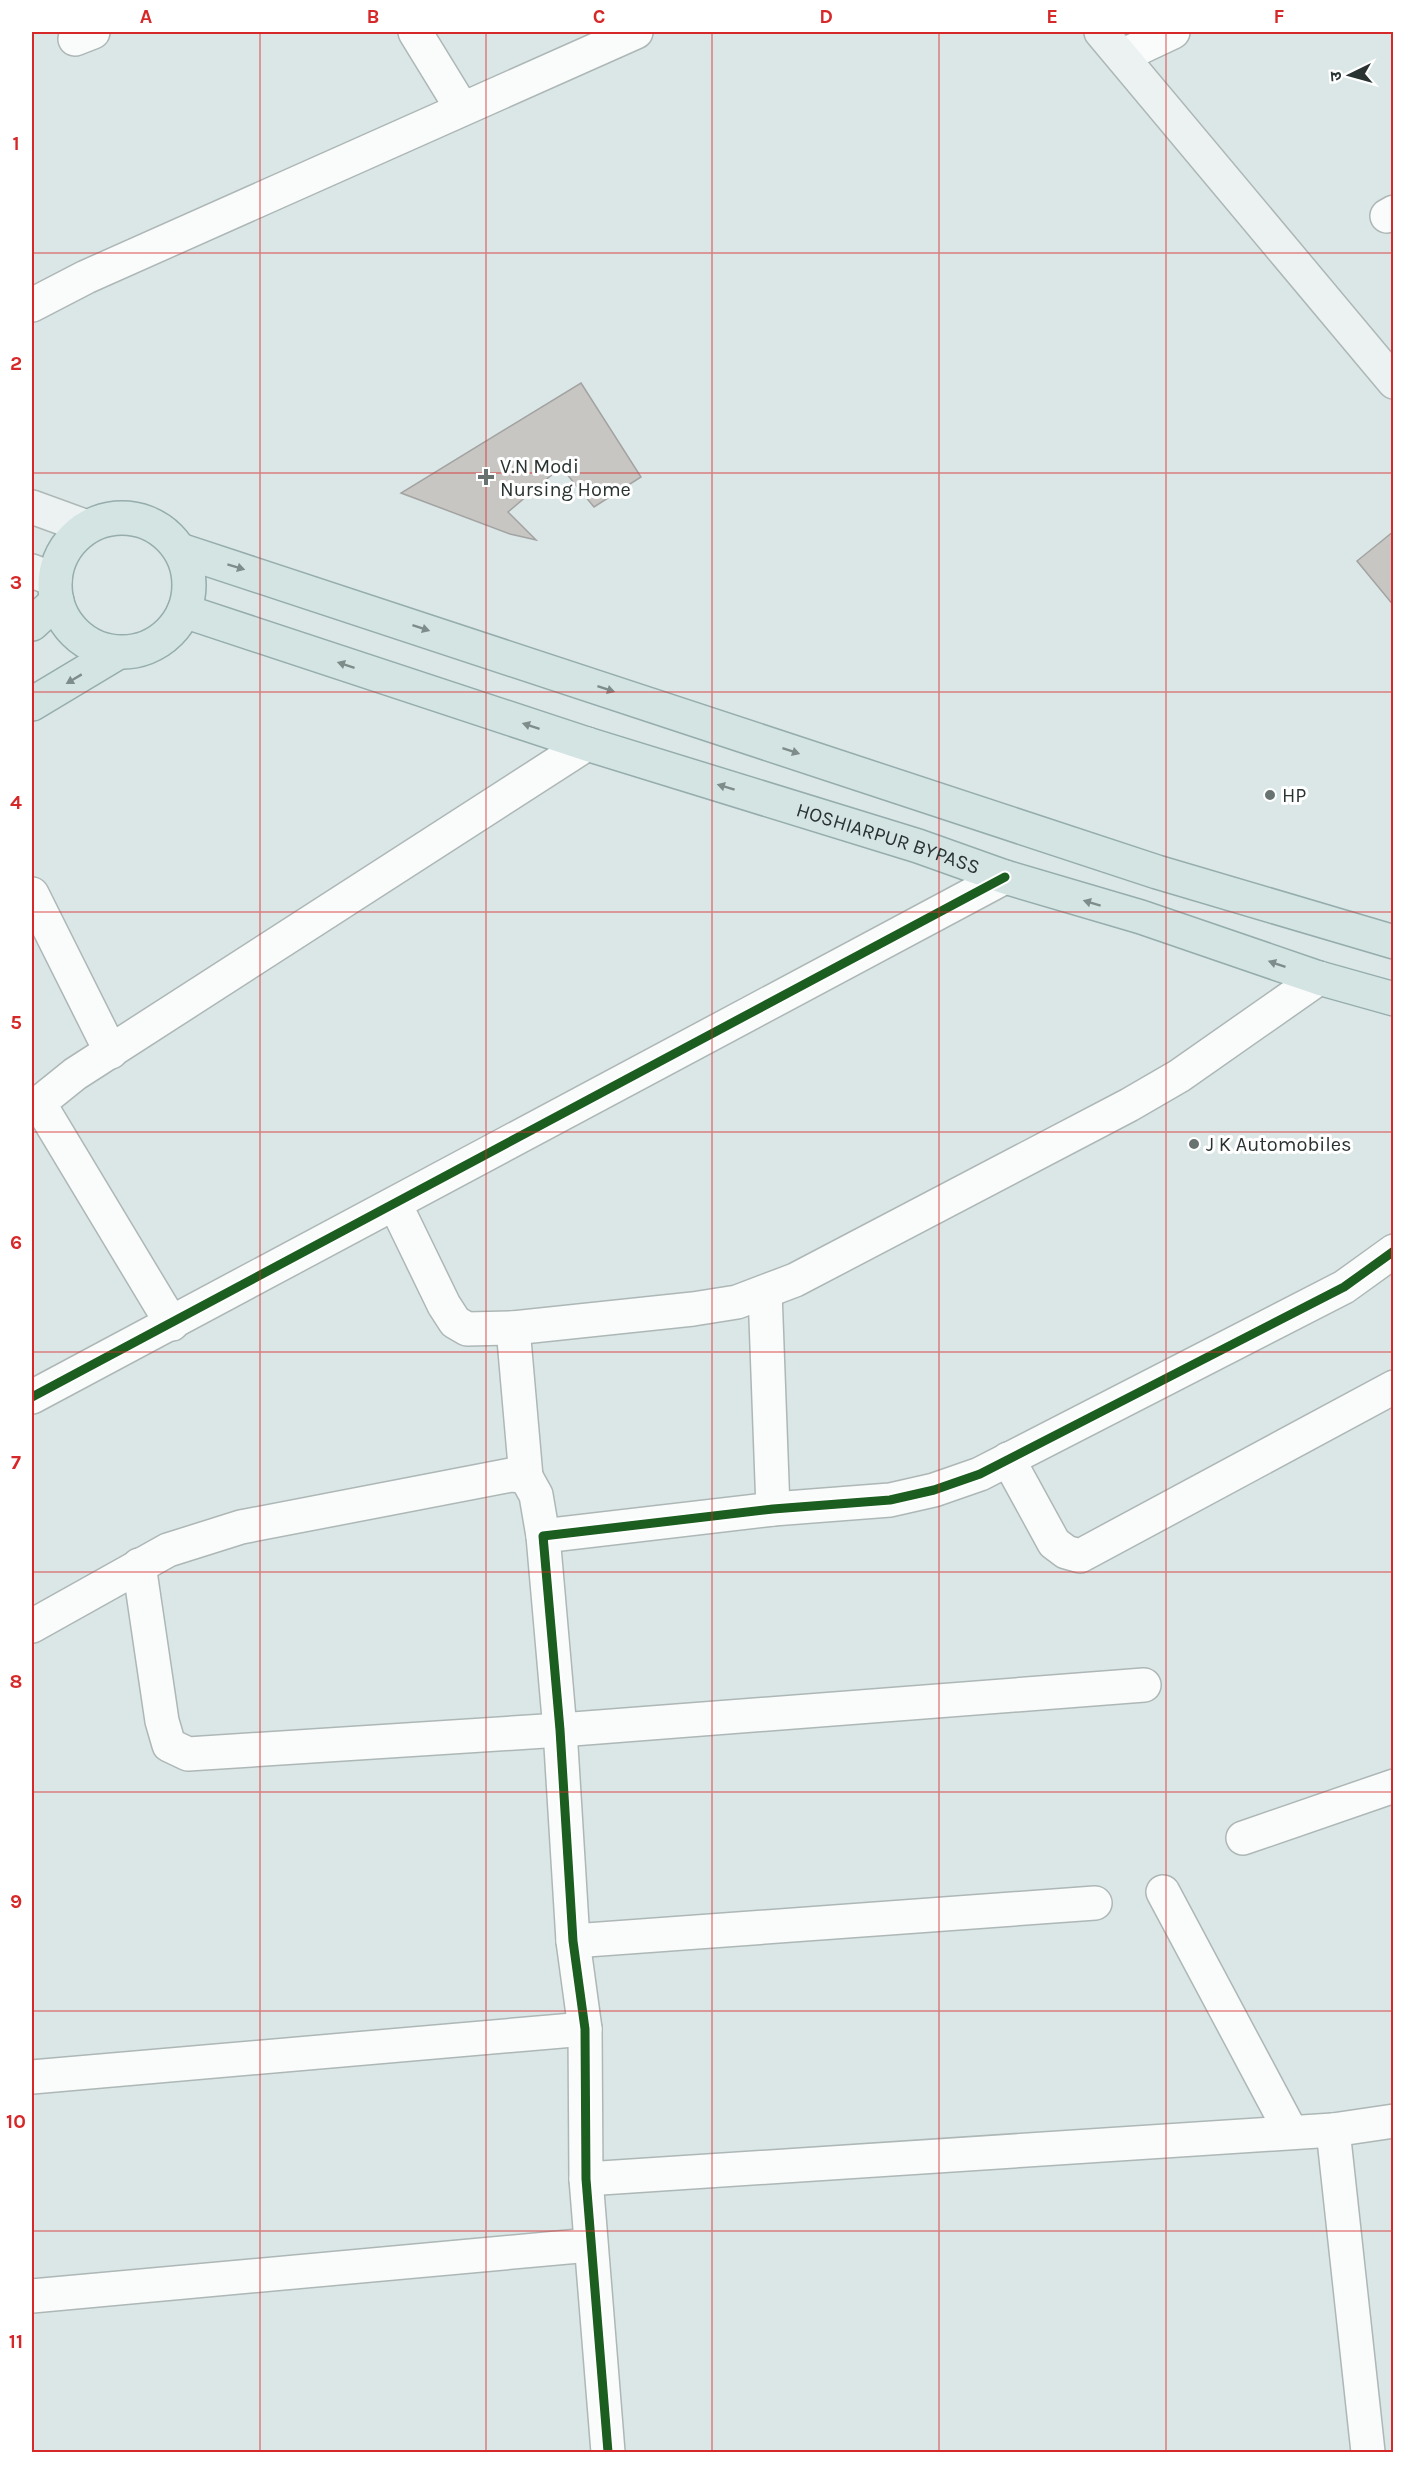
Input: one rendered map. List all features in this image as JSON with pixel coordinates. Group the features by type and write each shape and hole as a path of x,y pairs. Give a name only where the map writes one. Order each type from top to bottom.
{"highway":[{"path":"32,624 48,584 59,559 71,541 87,527 106,519 127,518 148,523 166,534 180,550 188,570 190,591 184,611 173,630 158,644 138,651 117,653 96,648 78,637 65,621 48,584"},
{"path":"180,550 1157,873 1394,942"},
{"name":"HOSHIARPUR BYPASS","path":"184,611 587,744 918,846 1005,877 1141,917 1319,978 1394,999"},
{"path":"32,704 117,653"},
{"path":"1141,917 1157,873"}],"main road":[{"path":"1111,44 1394,382"},
{"path":"32,507 87,527"}],"street":[{"path":"415,32 461,107"},
{"path":"32,305 86,276 461,107 636,32"},
{"path":"1111,44 1173,32"},
{"path":"172,1324 35,1105 75,1074 587,744"},
{"path":"32,1397 1005,877"},
{"path":"32,894 111,1052"},
{"path":"395,1204 455,1322 467,1329 513,1328 693,1309 737,1302 795,1280 1129,1106 1179,1076 1319,978"},
{"path":"543,1536 773,1509 890,1500 934,1490 980,1474 1344,1287 1394,1251"},
{"path":"765,1292 773,1509"},
{"path":"513,1328 526,1477 536,1495 543,1536 560,1730 573,1941 585,2029 586,2179 608,2452"},
{"path":"1008,1459 1053,1543 1065,1552 1080,1556 1394,1387"},
{"path":"32,1626 168,1550 241,1527 511,1475 526,1477"},
{"path":"139,1565 162,1721 169,1745 188,1754 560,1730 1144,1685"},
{"path":"1243,1838 1394,1786"},
{"path":"1163,1892 1292,2132"},
{"path":"573,1941 1095,1903"},
{"path":"32,2077 585,2029"},
{"path":"586,2179 1333,2130 1394,2121"},
{"path":"1333,2130 1368,2452"},
{"path":"32,2296 590,2245"}],"building":[{"path":"581,383 641,477 594,507 561,467 508,512 536,540 510,534 401,493"},
{"path":"1394,531 1394,606 1357,561"}],"cycle path":[{"path":"32,1397 1005,877"},
{"path":"608,2452 586,2179 585,2029 573,1941 560,1730 543,1536 773,1509 890,1500 934,1490 980,1474 1344,1287 1394,1251"}],"place":[{"name":"V.N Modi Nursing Home","path":"486,477"},
{"name":"HP","path":"1270,795"},
{"name":"J K Automobiles","path":"1194,1144"}]}
